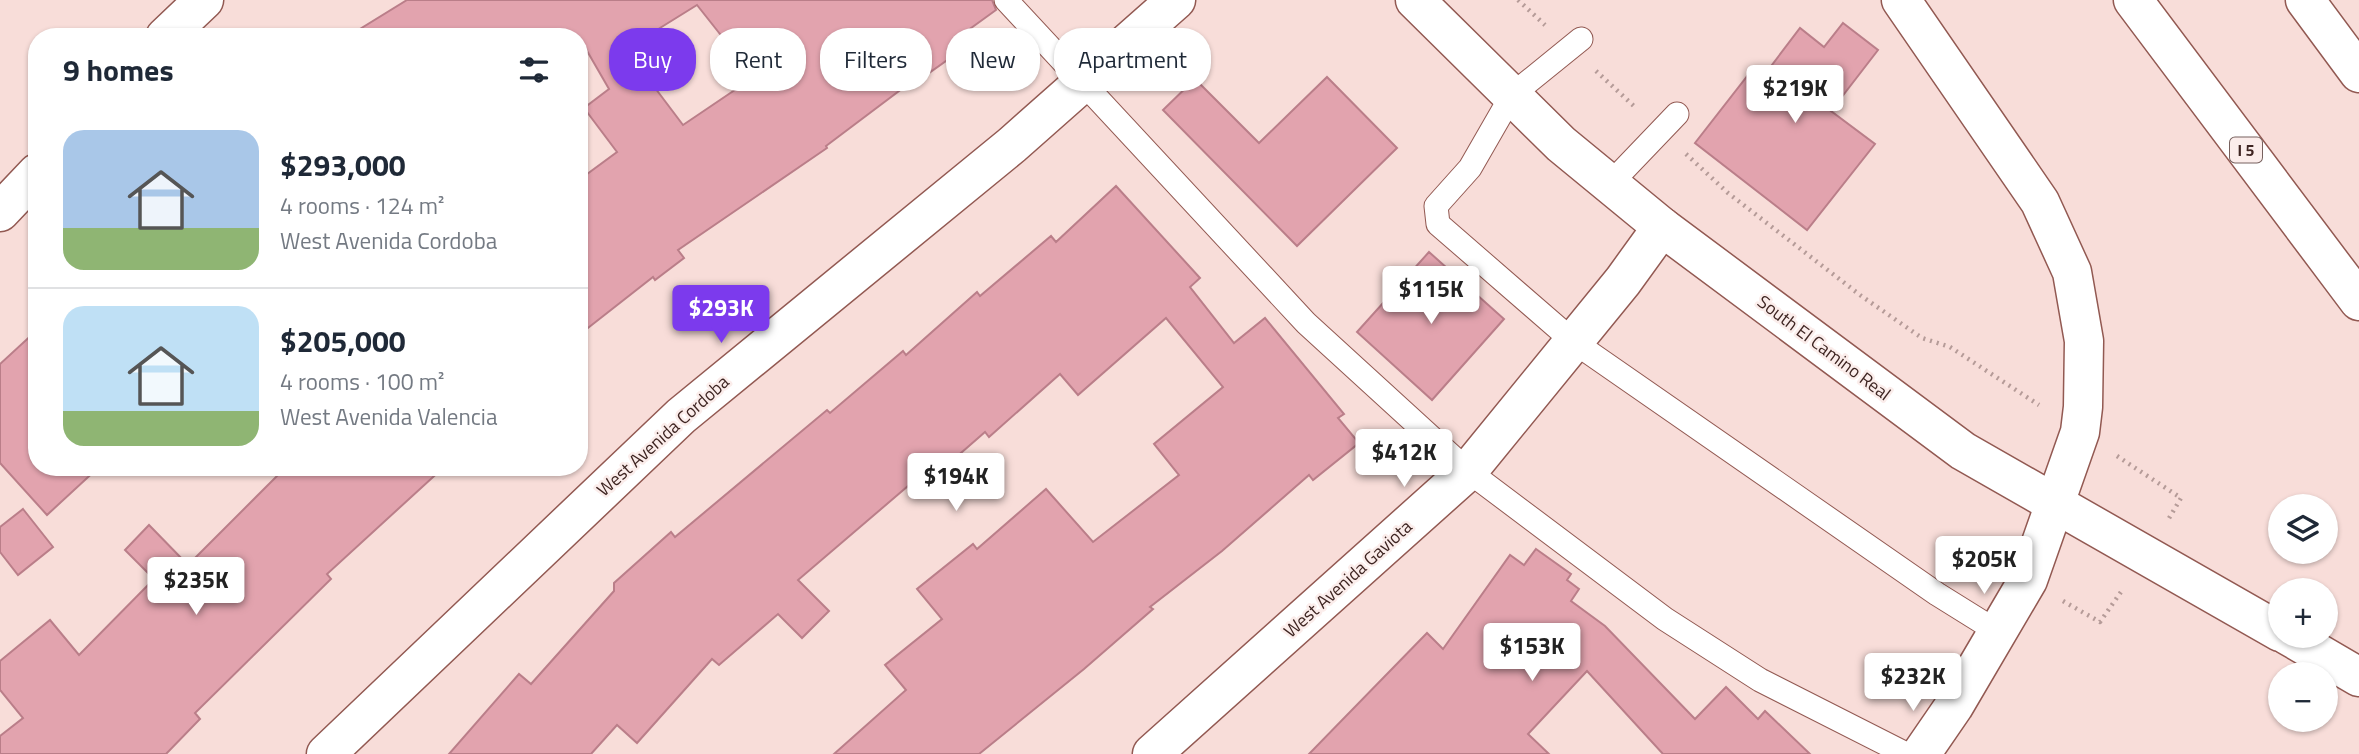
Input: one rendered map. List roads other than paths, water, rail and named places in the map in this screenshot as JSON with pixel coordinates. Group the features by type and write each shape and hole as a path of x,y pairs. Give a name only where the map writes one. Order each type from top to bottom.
{"main road":[{"path":"174,28 204,0"},
{"name":"West Avenida Cordoba","path":"1146,28 1176,0"},
{"name":"South El Camino Real","path":"1415,0 1561,144 1662,227 1963,451 2054,506 2147,554 2268,625"},
{"path":"1901,0 2040,202 2072,272 2084,341 2080,432 2028,580 1954,706 1921,754"},
{"name":"I 5","path":"2133,0 2359,301"},
{"path":"2305,0 2359,72"},
{"name":"West Avenida Cordoba","path":"326,754 681,416 1077,91"},
{"path":"0,212 28,182"},
{"name":"West Avenida Gaviota","path":"1152,754 1468,471 1623,281 1662,227"},
{"path":"2309,648 2359,677"}],"lane":[{"path":"1006,0 1054,54"},
{"path":"1575,43 1512,95 1470,168 1436,206 1438,223 1574,342 1937,594 1998,632"},
{"path":"1088,91 1306,323 1468,471 1675,626 1760,680 1906,754"},
{"path":"1610,184 1677,114"}]}
